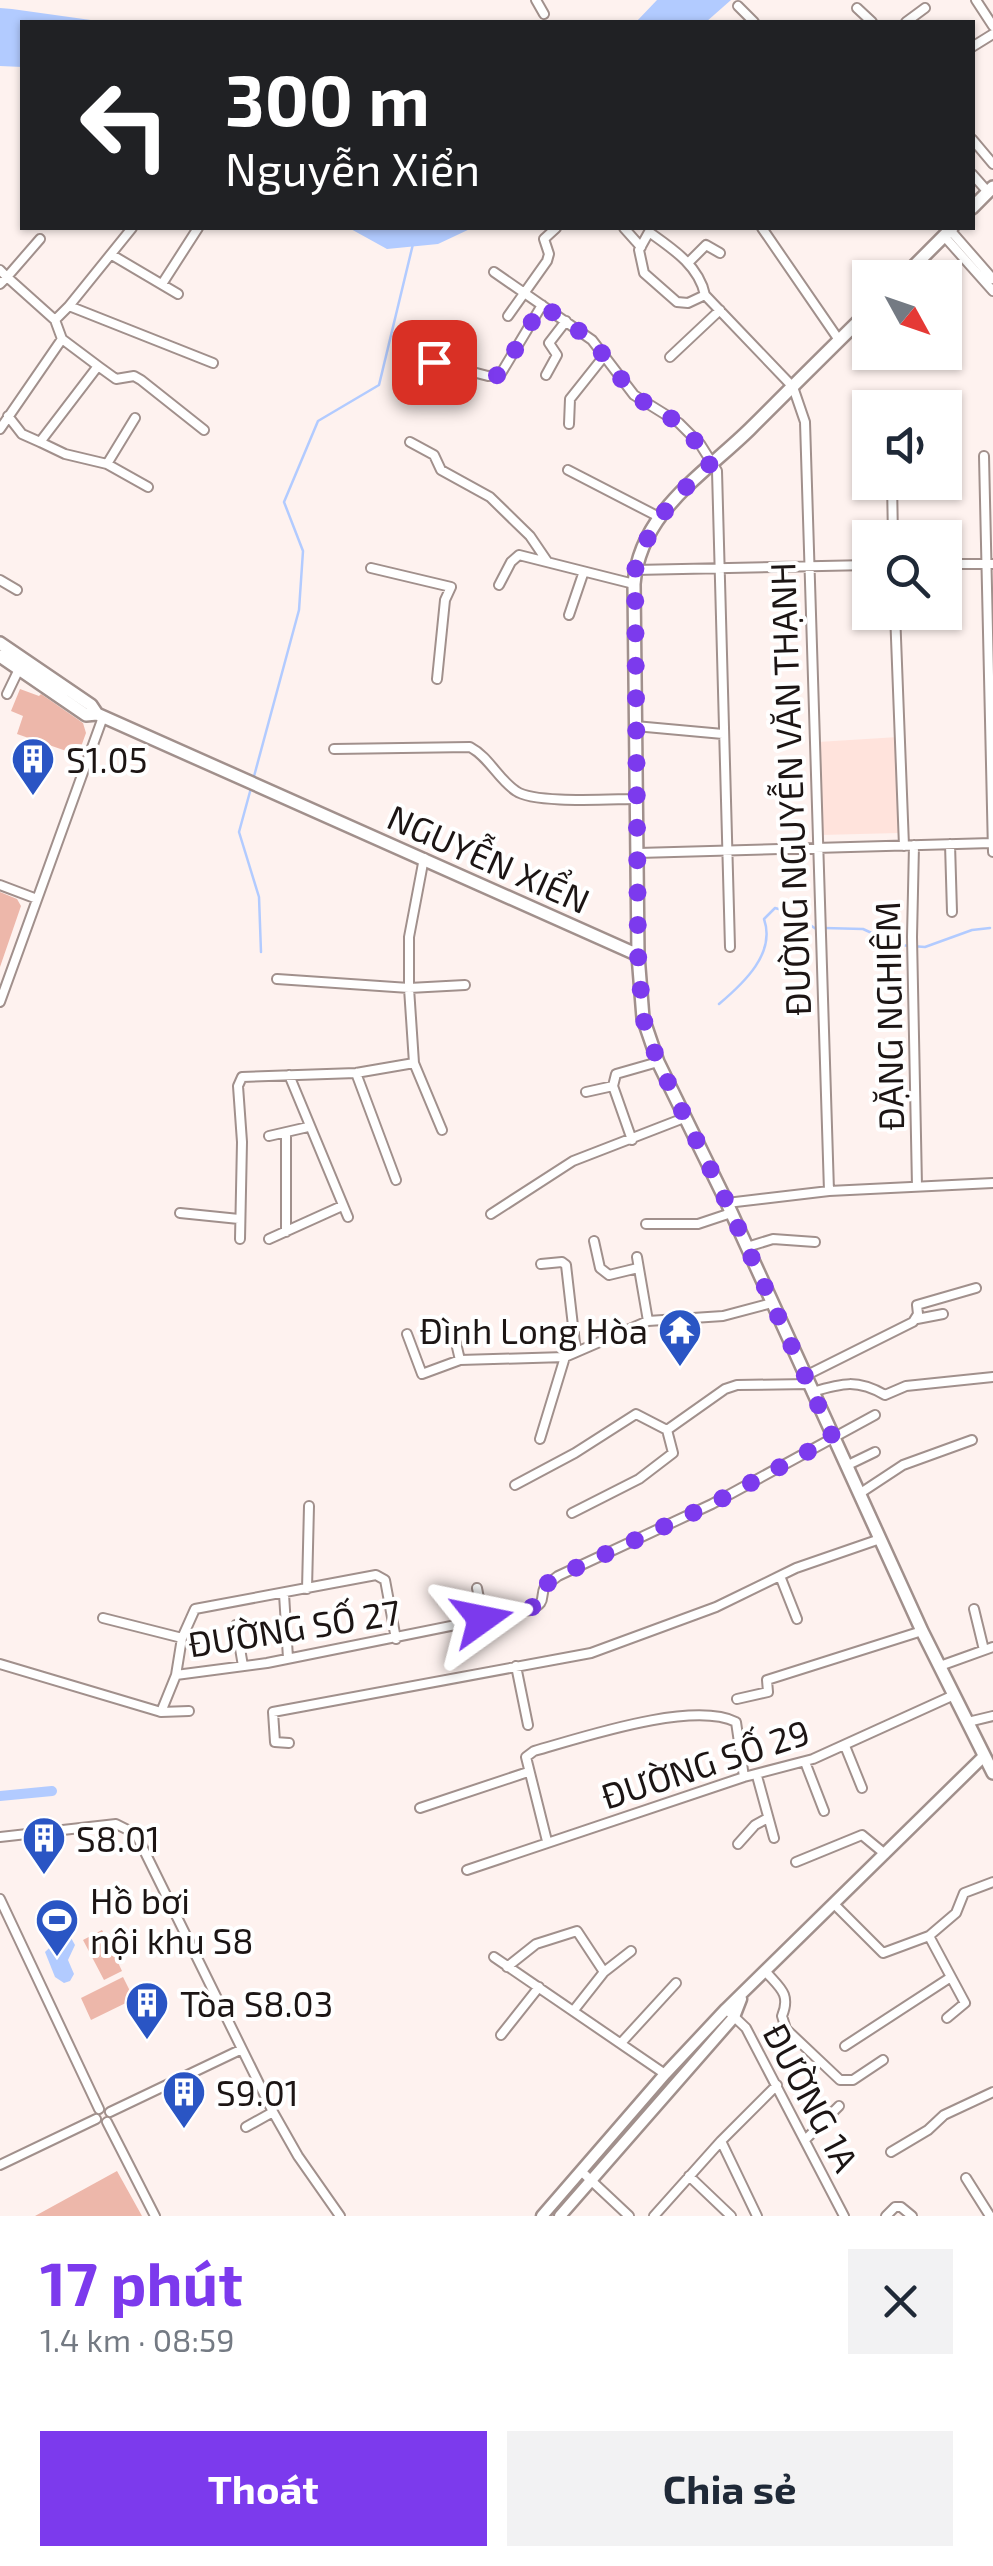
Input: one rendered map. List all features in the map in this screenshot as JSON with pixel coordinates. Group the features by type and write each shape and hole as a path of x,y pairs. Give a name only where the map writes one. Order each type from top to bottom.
{"main road":[{"path":"920,260 949,231"},
{"path":"852,327 673,498 648,533 635,570 638,955 643,1018 658,1062 922,1630 993,1773"},
{"path":"0,643 91,705 100,716"},
{"path":"0,656 86,715 100,716"},
{"name":"NGUYỄN XIỂN","path":"100,716 638,955"}],"street":[{"path":"536,0 544,14"},
{"path":"976,0 993,26"},
{"path":"738,6 752,20"},
{"path":"858,8 870,20"},
{"path":"909,20 926,8"},
{"path":"975,143 993,164"},
{"path":"55,320 131,230"},
{"path":"162,284 197,230"},
{"path":"508,316 547,262 550,254 544,240 553,230"},
{"path":"626,230 641,247"},
{"path":"705,295 688,303 678,302 644,273 641,247 651,230 688,263 702,281 705,295 793,387"},
{"path":"763,230 839,340"},
{"path":"949,231 993,278"},
{"path":"949,231 993,291"},
{"path":"40,238 2,277 55,320 62,339 116,378 134,376 141,380 204,430"},
{"path":"688,263 706,245 720,253"},
{"path":"112,255 178,294"},
{"path":"494,272 592,340 634,396 679,423 713,461 719,482 730,948"},
{"path":"434,362 488,376 500,375 542,305"},
{"path":"69,306 213,363"},
{"path":"670,357 720,310"},
{"path":"546,375 557,355 550,343 566,321"},
{"path":"0,429 62,339"},
{"path":"568,424 570,399 605,355"},
{"path":"40,442 98,366"},
{"name":"ĐƯỜNG NGUYỄN VĂN THẠNH","path":"793,387 805,422 829,1191"},
{"path":"8,416 22,434 65,454 107,464 148,487"},
{"path":"107,464 135,418"},
{"path":"410,442 434,456 441,470 490,497 530,536 547,561"},
{"path":"984,456 993,852"},
{"path":"568,470 658,517"},
{"path":"500,586 511,562 519,555 634,584"},
{"path":"962,564 989,564"},
{"path":"635,570 852,565"},
{"path":"371,568 451,587 445,600 438,680"},
{"path":"570,614 583,574"},
{"path":"0,580 17,590"},
{"path":"896,630 904,846"},
{"path":"6,694 19,669"},
{"path":"0,1002 100,716"},
{"path":"635,726 724,734"},
{"path":"334,748 470,747 524,796 637,799"},
{"path":"950,844 952,912"},
{"path":"638,853 992,844"},
{"name":"ĐẶNG NGHIÊM","path":"914,846 917,1186"},
{"path":"424,858 409,937 409,988 414,1063 442,1130"},
{"path":"0,885 37,899"},
{"path":"277,979 409,988 465,985"},
{"path":"632,1140 613,1086 616,1074 658,1062"},
{"path":"240,1239 242,1142 238,1086 242,1077 356,1073 414,1063"},
{"path":"356,1073 396,1180"},
{"path":"288,1075 348,1217"},
{"path":"586,1092 613,1086"},
{"path":"491,1214 573,1161 684,1118"},
{"path":"269,1136 308,1127"},
{"path":"286,1134 286,1232"},
{"path":"646,1224 698,1224 729,1208 829,1191 993,1183"},
{"path":"269,1240 342,1206"},
{"path":"180,1213 239,1219"},
{"path":"747,1247 773,1239 815,1242"},
{"path":"594,1240 600,1268 609,1275 638,1268"},
{"path":"637,1256 648,1321"},
{"path":"541,1264 562,1262 566,1266 576,1352"},
{"path":"916,1319 916,1305 976,1288"},
{"path":"407,1334 422,1374 460,1360 565,1358 648,1321 723,1316 772,1303"},
{"path":"809,1384 916,1319 943,1314"},
{"path":"456,1342 460,1360"},
{"path":"540,1439 565,1358"},
{"path":"667,1430 725,1389 737,1385 842,1383 870,1385 885,1395 906,1386 993,1377"},
{"path":"515,1485 636,1414 667,1430 673,1454 639,1479 572,1513"},
{"name":"ĐƯỜNG SỐ 27","path":"182,1638 176,1675 396,1638 540,1605 545,1586 552,1579 712,1504 875,1415"},
{"path":"859,1494 903,1465 972,1440"},
{"path":"846,1466 874,1452"},
{"path":"307,1588 309,1506"},
{"path":"289,1743 274,1742 271,1714 275,1711 591,1653 880,1539"},
{"path":"103,1618 182,1638 195,1609 380,1575 385,1580 396,1638"},
{"path":"780,1576 796,1619"},
{"path":"477,1588 482,1619"},
{"path":"284,1594 288,1658"},
{"path":"940,1666 989,1648 974,1609"},
{"path":"236,1625 243,1666"},
{"path":"737,1698 768,1692 767,1680 922,1630"},
{"path":"0,1664 162,1712 188,1711"},
{"path":"516,1666 528,1725"},
{"path":"162,1712 176,1675"},
{"name":"ĐƯỜNG SỐ 29","path":"468,1870 744,1777 805,1762 954,1695"},
{"path":"548,1842 528,1772 526,1757 534,1752 657,1720 724,1716 736,1722 744,1777"},
{"path":"968,1722 993,1716"},
{"path":"845,1746 862,1788"},
{"path":"560,2216 743,1994 984,1756"},
{"path":"805,1762 824,1812"},
{"path":"420,1808 528,1772"},
{"path":"757,1776 774,1838"},
{"path":"738,1844 755,1824 768,1818"},
{"path":"0,1837 116,1824 136,1834 272,2112 340,2216"},
{"path":"796,1862 862,1835 885,1854"},
{"path":"835,1905 883,1953 930,1936 956,1913 964,1893 993,1882"},
{"path":"0,1899 100,2109 96,2119"},
{"path":"507,1967 536,1944 574,1930 604,1972"},
{"path":"930,1936 965,2003 947,2018"},
{"path":"574,2010 604,1972 631,1950"},
{"path":"494,1958 665,2074"},
{"path":"766,1972 786,1994 788,2000 782,2016 786,2029 840,2080 853,2080 883,2060"},
{"path":"845,2046 951,1978"},
{"path":"622,2044 676,1982"},
{"path":"501,2035 539,1987"},
{"path":"546,2211 665,2074 730,2013"},
{"name":"ĐƯỜNG 1A","path":"730,2013 746,2028 844,2216"},
{"path":"100,2109 110,2112 240,2050"},
{"path":"654,2216 777,2086"},
{"path":"892,2152 944,2115 993,2092"},
{"path":"805,2140 839,2106"},
{"path":"106,2122 110,2112"},
{"path":"246,2126 272,2112"},
{"path":"0,2165 96,2119 106,2122 155,2216"},
{"path":"721,2141 757,2214"},
{"path":"581,2171 587,2184 629,2216"},
{"path":"689,2176 731,2216"},
{"path":"966,2178 990,2216"},
{"path":"886,2216 901,2206 912,2216"}],"shaded area":[{"path":"20,689 41,694 83,723 86,733 78,755 17,734 23,716 11,711"},
{"path":"898,737 899,833 821,835 818,742"},
{"path":"0,892 17,899 21,906 0,967"},
{"path":"102,1930 112,1950 99,1958 113,1952 122,1971 104,1980 83,1940"},
{"path":"123,1977 134,1999 91,2020 81,1998"},
{"path":"117,2171 142,2216 35,2216"}],"water":[{"path":"657,0 731,0 708,20 638,20"},
{"path":"0,8 90,20 20,20 20,67 0,66"},
{"path":"353,230 468,230 438,244 387,249"},
{"name":"Hồ bơi nội khu S8","path":"62,1936 70,1936 75,1945 68,1960 74,1974 64,1983 55,1977 45,1952"}],"waterway":[{"path":"253,780 299,610 303,551 284,502 318,421 379,385 413,244"},
{"path":"251,788 239,832 259,897 261,952"},
{"path":"719,1004 738,987 762,955 767,932 764,919 775,908 793,913 816,929"},
{"path":"824,928 863,929 898,945 925,947 972,930 990,928"},
{"path":"0,1796 52,1791"}],"place":[{"name":"S1.05","path":"33,797"},
{"name":"Đình Long Hòa","path":"680,1368"},
{"name":"S8.01","path":"44,1876"},
{"name":"Hồ bơi nội khu S8","path":"57,1958"},
{"name":"Tòa S8.03","path":"147,2041"},
{"name":"S9.01","path":"184,2130"}],"route":[{"path":"434,362 488,376 500,375 542,305 592,340 634,396 673,418 713,461 658,517 635,570 638,955 643,1018 658,1062 727,1203 833,1438 712,1504 552,1579 543,1590 540,1605 482,1619"}]}
